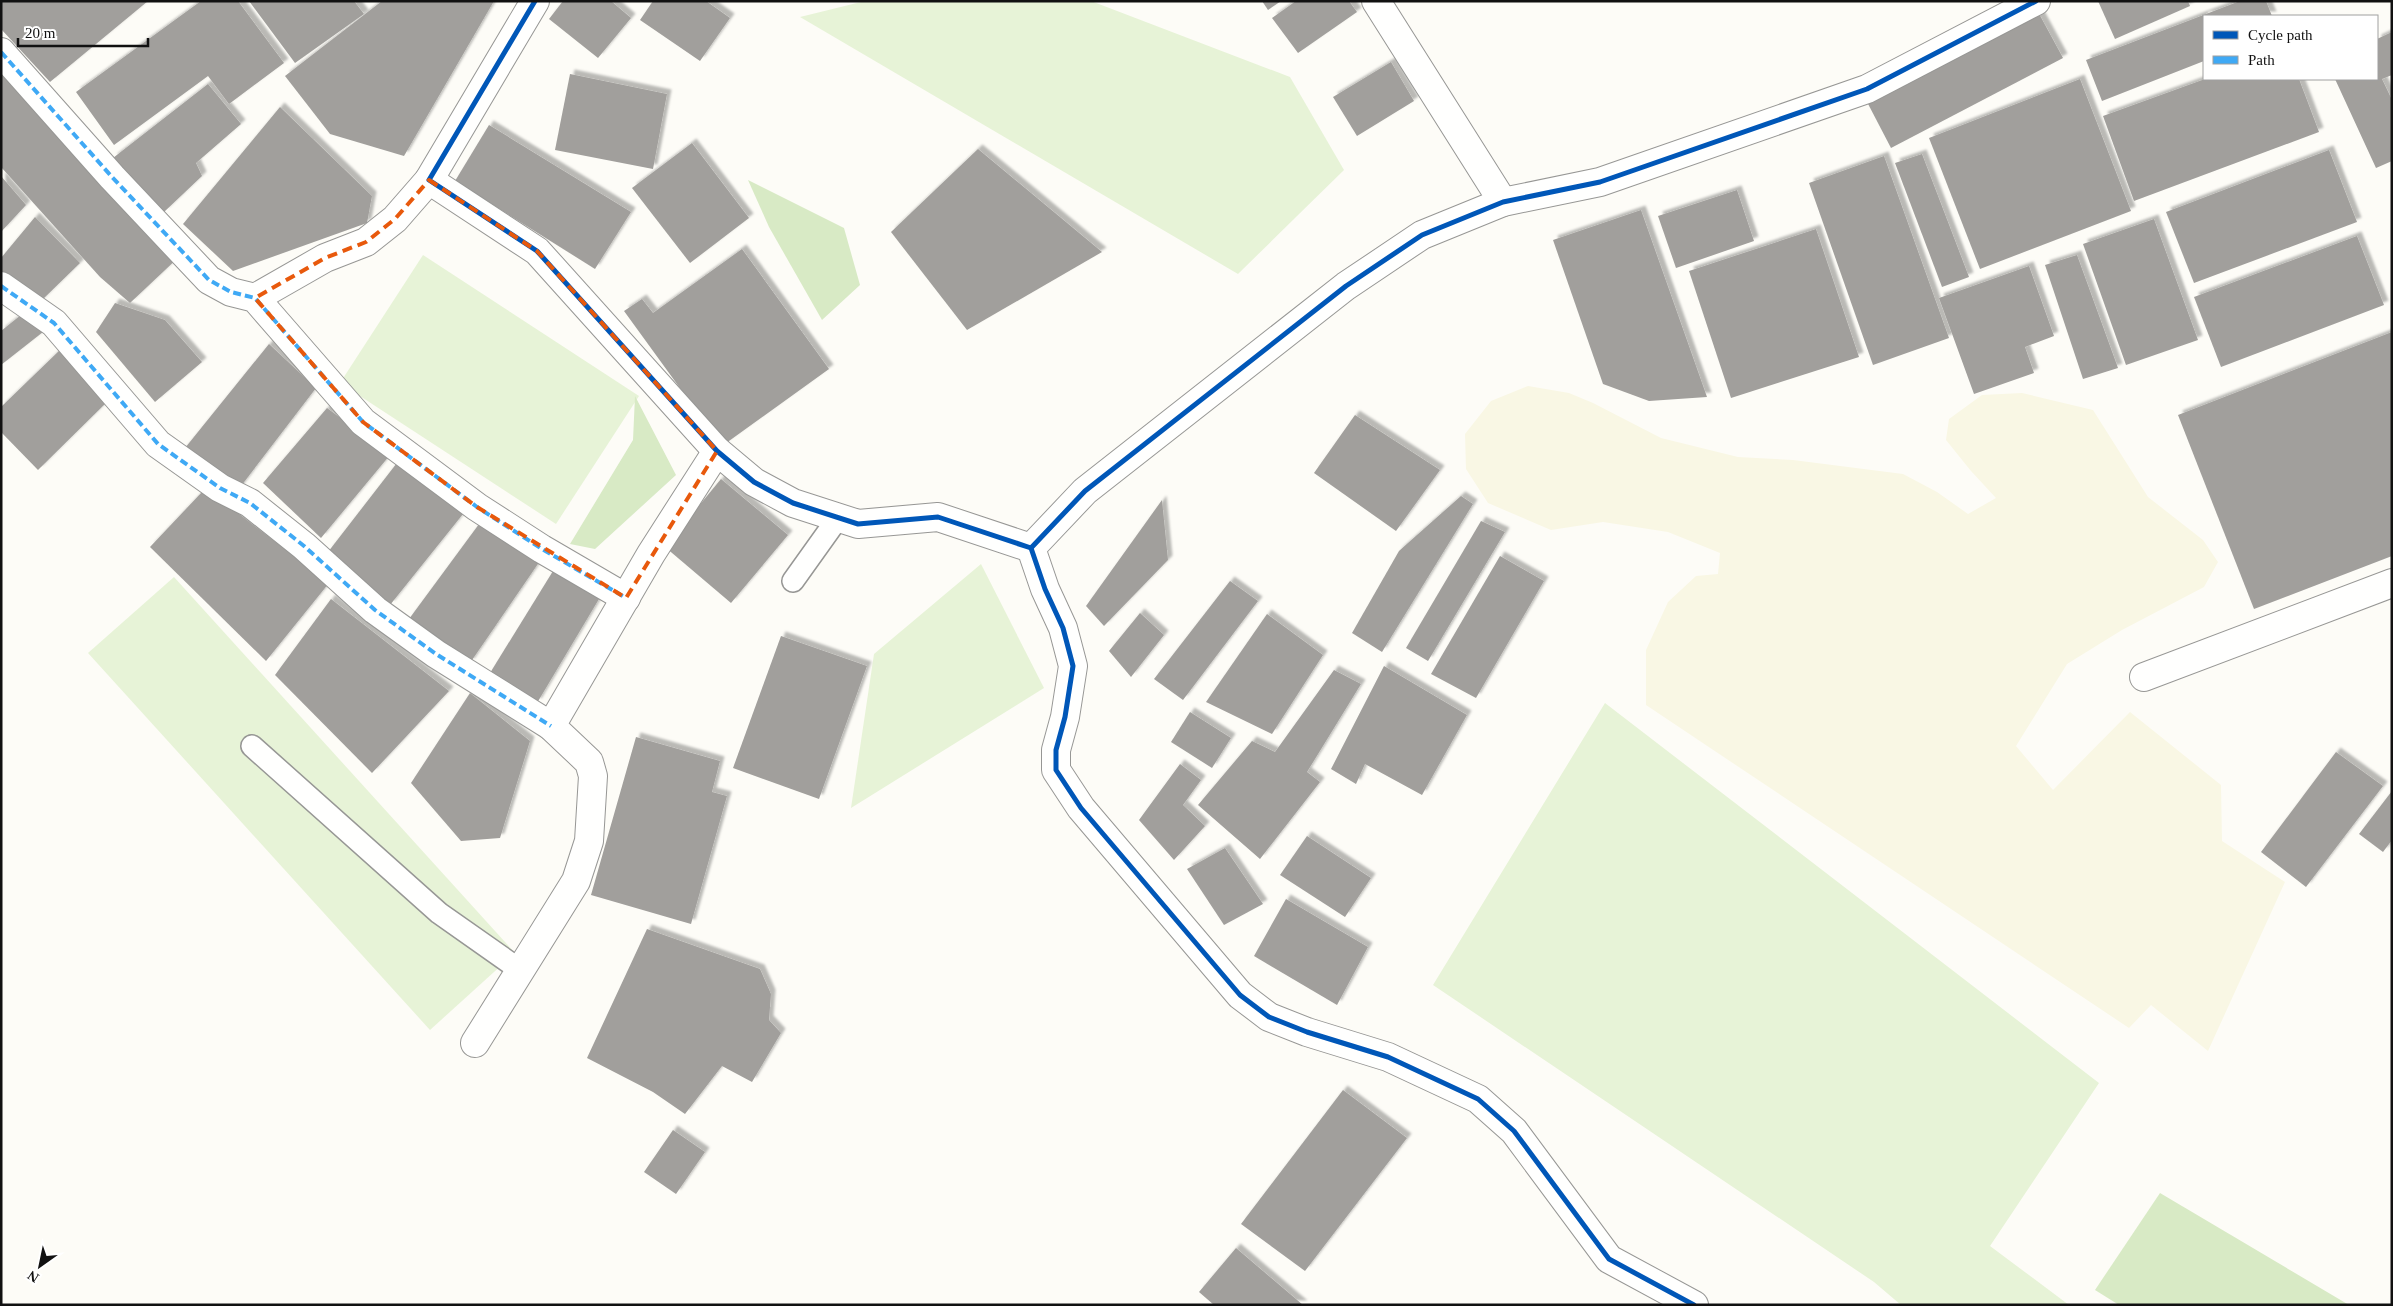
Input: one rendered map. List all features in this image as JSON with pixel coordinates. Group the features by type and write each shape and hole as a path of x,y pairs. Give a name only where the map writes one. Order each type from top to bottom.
{"street":[{"path":"255,298 325,258 366,242 395,219 429,180 535,1"},
{"path":"1376,1 1503,202"},
{"path":"1031,548 1085,491 1346,286 1422,235 1503,202 1600,182 1867,89 2036,1"},
{"path":"1,52 112,176 209,280 231,292 255,298 363,422 477,507 542,549 626,598"},
{"path":"429,180 537,251 717,450 754,482 793,503 858,524 938,517 1031,548"},
{"path":"1,286 54,323 158,444 220,488 250,503 304,546 375,610 436,654 552,726 589,762 593,776 589,841 576,881 475,1043"},
{"path":"552,726 626,598 717,450"},
{"path":"1031,548 1045,590 1063,628 1073,666 1056,750 1056,770 1080,808 1234,987 1269,1017 1307,1032 1388,1057 1478,1099 1514,1131 1609,1259 1694,1305"},
{"path":"2144,677 2392,583"}],"lane":[{"path":"793,581 838,518"},
{"path":"252,746 439,913 520,970"}],"highlighted area":[{"path":"429,180 537,251 717,451 626,598 477,507 363,422 255,298 325,258 366,242 395,219"}],"shaded area":[{"path":"1528,386 1569,393 1593,403 1661,438 1738,457 1793,460 1903,474 1937,492 1968,514 1996,498 1946,440 1949,419 1982,395 2022,393 2093,410 2148,497 2203,540 2218,562 2204,587 2122,630 2067,664 2016,746 2053,790 2130,712 2221,785 2222,841 2285,882 2208,1051 2151,1005 2129,1028 1646,705 1646,650 1668,602 1696,576 1718,574 1720,553 1668,532 1603,522 1551,530 1488,503 1466,469 1465,434 1491,401"}],"green space":[{"path":"865,1 1091,1 1290,77 1344,170 1238,274 800,17"},
{"path":"748,180 844,228 860,285 822,320 769,227"},
{"path":"423,255 639,396 556,524 340,383"},
{"path":"635,396 676,475 595,549 570,544 633,440"},
{"path":"981,564 1044,688 851,808 874,654"},
{"path":"174,577 515,953 430,1030 88,653"},
{"path":"1605,703 2099,1083 1990,1246 2069,1305 1901,1305 1874,1282 1433,985"},
{"path":"2160,1193 2349,1305 2119,1305 2095,1290"}],"building":[{"path":"1,1 148,1 50,82 1,29"},
{"path":"201,1 238,1 284,63 229,104 208,76 114,145 76,92"},
{"path":"249,1 354,1 364,14 295,63"},
{"path":"382,1 494,1 404,156 330,134 285,76"},
{"path":"563,1 611,1 631,18 598,58 549,19"},
{"path":"653,1 706,1 730,18 700,61 640,20"},
{"path":"1262,1 1281,1 1268,10"},
{"path":"1296,1 1349,1 1357,12 1298,53 1272,18"},
{"path":"2098,1 2188,1 2190,6 2115,39"},
{"path":"2240,1 2266,1 2272,15 2203,15"},
{"path":"2037,10 2063,58 1891,148 1866,100"},
{"path":"2203,15 2203,61 2102,101 2086,60"},
{"path":"2392,32 2392,75 2382,79 2392,100 2392,161 2376,168 2335,80 2378,80 2378,39"},
{"path":"1391,62 1414,101 1357,136 1333,97"},
{"path":"1,66 181,255 130,303 100,277 1,167"},
{"path":"570,74 667,94 653,169 555,150"},
{"path":"2080,79 2131,211 1980,269 1929,138"},
{"path":"2203,80 2299,80 2319,132 2134,201 2103,116"},
{"path":"208,84 241,124 196,163 202,176 164,212 113,158"},
{"path":"280,107 372,196 367,223 233,271 183,224"},
{"path":"489,125 631,212 595,269 455,181"},
{"path":"692,143 749,218 690,263 632,188"},
{"path":"978,149 1102,252 967,330 891,232"},
{"path":"2329,150 2357,222 2194,283 2166,212"},
{"path":"1922,154 1969,277 1942,287 1895,163"},
{"path":"1884,156 1949,338 1873,365 1809,183"},
{"path":"1,176 26,205 1,232"},
{"path":"1737,190 1754,241 1676,268 1658,216"},
{"path":"1641,210 1707,397 1649,401 1603,384 1553,240"},
{"path":"35,217 80,263 40,302 1,274 1,258"},
{"path":"2154,219 2198,340 2126,365 2083,244"},
{"path":"1816,229 1859,357 1731,398 1689,271"},
{"path":"2357,236 2384,305 2221,367 2194,297"},
{"path":"742,249 829,369 722,446 624,311 642,299 653,313"},
{"path":"2077,255 2118,368 2083,379 2045,265"},
{"path":"2029,266 2054,336 2025,347 2034,373 1974,394 1939,298"},
{"path":"115,303 165,320 202,362 155,402 96,332"},
{"path":"26,311 43,332 1,365 1,331"},
{"path":"2392,332 2392,556 2254,609 2178,415"},
{"path":"269,344 316,388 238,490 181,453"},
{"path":"61,349 110,399 38,470 1,432 1,407"},
{"path":"327,408 390,455 321,538 263,483"},
{"path":"1355,415 1440,470 1396,531 1314,473"},
{"path":"400,459 467,509 390,605 328,552"},
{"path":"721,479 788,535 731,603 665,547"},
{"path":"202,492 234,510 329,583 266,661 150,547"},
{"path":"1461,496 1473,504 1382,652 1352,633 1399,551"},
{"path":"1162,500 1168,560 1104,626 1086,606"},
{"path":"482,520 542,558 470,663 409,619"},
{"path":"1481,521 1505,532 1428,661 1406,648"},
{"path":"1500,556 1544,581 1476,698 1431,674"},
{"path":"553,571 599,599 537,703 490,673"},
{"path":"1230,581 1258,601 1183,700 1154,679"},
{"path":"331,599 449,691 372,773 275,675"},
{"path":"1140,613 1164,635 1131,677 1109,651"},
{"path":"1267,614 1323,655 1272,734 1206,702"},
{"path":"781,636 867,666 819,799 733,768"},
{"path":"1384,666 1467,715 1422,795 1365,764 1356,784 1331,769"},
{"path":"1334,670 1361,684 1307,772 1320,782 1260,859 1198,805 1252,741 1275,752"},
{"path":"470,693 530,741 500,838 461,841 411,783"},
{"path":"1190,712 1231,738 1212,768 1171,742"},
{"path":"636,737 720,761 712,792 727,796 691,924 591,895"},
{"path":"2336,752 2383,786 2306,887 2261,852"},
{"path":"1180,764 1201,780 1183,805 1205,826 1174,860 1139,820"},
{"path":"2392,791 2392,840 2383,852 2359,834"},
{"path":"1307,836 1371,878 1345,917 1280,875"},
{"path":"1225,848 1263,904 1224,925 1187,869"},
{"path":"1286,899 1368,947 1337,1005 1254,956"},
{"path":"647,929 760,969 771,994 769,1020 781,1033 752,1082 722,1066 685,1114 653,1092 587,1058"},
{"path":"1343,1090 1407,1138 1305,1271 1241,1224"},
{"path":"673,1130 705,1152 676,1194 644,1172"},
{"path":"1236,1248 1303,1305 1214,1305 1199,1292"}],"marked path":[{"path":"1,52 112,177 209,280 231,292 255,298 363,422 477,507 542,549 626,598"},
{"path":"1,286 54,323 158,444 220,488 250,503 304,546 375,610 436,654 551,726"}],"cycle path":[{"path":"535,1 429,180 537,251 717,451 754,482 793,503 858,524 938,517 1031,548 1045,589 1063,628 1073,666 1065,717 1056,750 1056,770 1081,808 1240,995 1269,1017 1307,1032 1388,1057 1478,1099 1514,1131 1609,1259 1694,1305"},
{"path":"1031,548 1085,491 1346,286 1422,235 1503,202 1600,182 1867,89 2036,1"}]}
